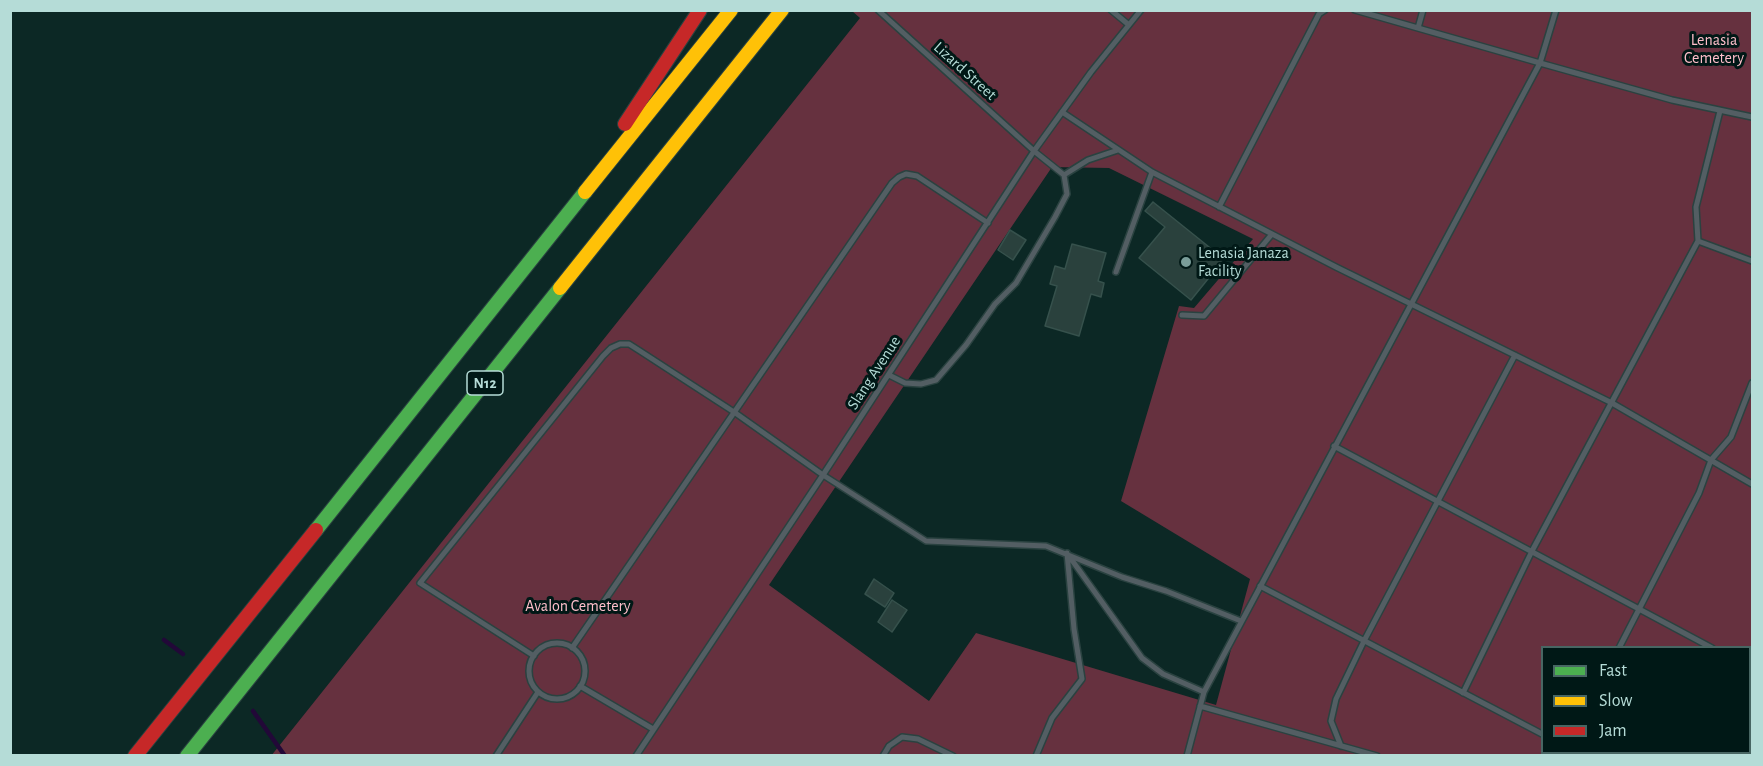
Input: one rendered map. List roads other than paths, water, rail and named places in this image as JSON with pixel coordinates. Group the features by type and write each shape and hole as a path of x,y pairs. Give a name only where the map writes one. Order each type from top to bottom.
{"highway":[{"path":"562,222 700,10"},
{"name":"N12","path":"135,756 731,10"},
{"name":"N12","path":"187,756 784,10"}],"lane":[{"name":"Lizard Street","path":"878,10 1034,151 1064,175"},
{"path":"1111,10 1129,25"},
{"name":"Slang Avenue","path":"636,756 889,375 1034,151 1091,72 1142,10"},
{"path":"1219,207 1319,14 1324,10"},
{"path":"1355,10 1672,100 1752,117"},
{"path":"1418,28 1423,10"},
{"path":"1187,756 1204,692 1540,63 1556,10"},
{"path":"1463,693 1532,552 1698,241 1696,207 1720,111"},
{"path":"1062,112 1152,171 1410,304 1612,403 1752,484"},
{"path":"889,375 905,383 921,384 936,380 953,362 995,304 1016,283 1067,194 1064,175 1088,160 1118,150"},
{"path":"1116,272 1152,171"},
{"path":"572,648 885,194 899,177 906,174 917,176 988,223"},
{"path":"1182,315 1204,316 1272,234"},
{"path":"1698,241 1752,261"},
{"path":"534,656 420,583 603,356 611,348 620,344 629,344 734,412 823,475 926,541 1046,546 1241,621"},
{"path":"1341,746 1331,721 1336,699 1364,641 1515,355"},
{"path":"1619,646 1699,494 1711,460 1731,436 1752,383"},
{"path":"1334,446 1708,646"},
{"path":"1067,554 1142,658 1163,674 1204,692"},
{"path":"1036,756 1052,718 1082,679 1074,629 1067,554"},
{"path":"1260,586 1541,733"},
{"path":"554,644 563,644 572,648 583,662 584,671 580,686 572,695 563,698 554,699 538,692 529,676 529,667 534,656 545,646 554,644"},
{"path":"580,686 653,729"},
{"path":"496,756 538,692"},
{"path":"1200,706 1341,746 1358,753 1377,756"},
{"path":"883,756 889,746 902,737 918,739 953,756"}],"waterway":[{"path":"164,640 183,654"},
{"path":"253,711 285,756"}],"place":[{"name":"Lenasia Janaza Facility","path":"1186,262"}],"park label":[{"name":"Lenasia Cemetery","path":"1714,49"},
{"name":"Avalon Cemetery","path":"578,606"}]}
